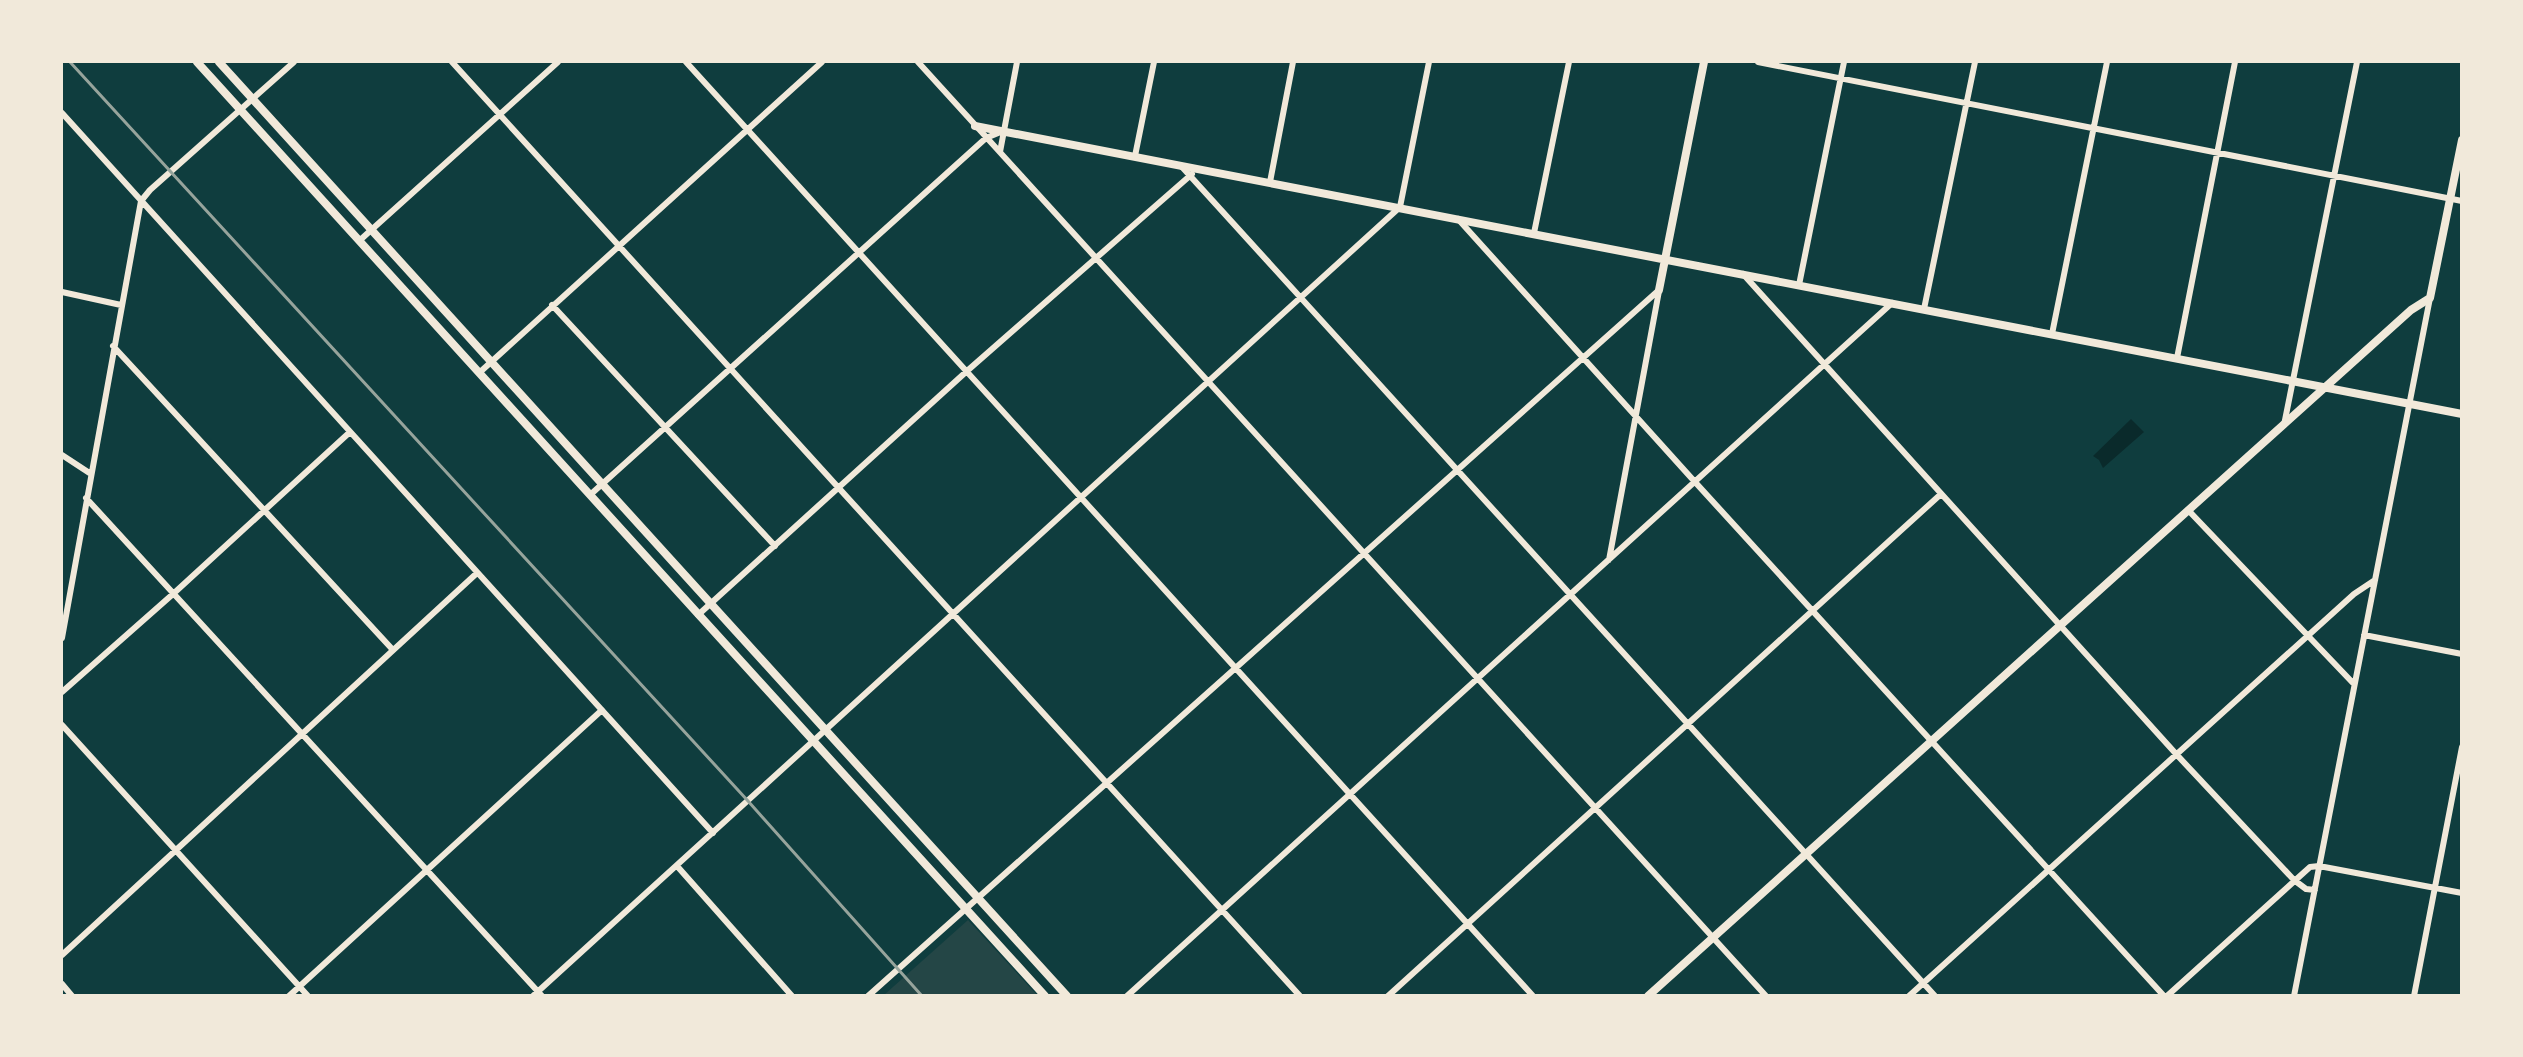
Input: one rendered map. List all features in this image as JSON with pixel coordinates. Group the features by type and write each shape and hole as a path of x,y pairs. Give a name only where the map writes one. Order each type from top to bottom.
{"main road":[{"path":"197,62 1046,996"},
{"path":"219,62 1066,996"}],"street":[{"path":"62,638 120,305 141,201 150,190 294,62"},
{"path":"452,62 1300,996"},
{"path":"359,241 558,62"},
{"path":"686,62 1533,996"},
{"path":"479,373 822,62"},
{"path":"918,62 1766,996"},
{"path":"1000,152 1017,62"},
{"path":"1135,156 1154,62"},
{"path":"1270,182 1293,62"},
{"path":"86,498 538,994 1400,207 1429,62"},
{"path":"1534,233 1569,62"},
{"path":"1609,560 1704,62"},
{"path":"1758,62 2462,201"},
{"path":"1799,285 1844,62"},
{"path":"1924,309 1975,62"},
{"path":"2052,334 2107,62"},
{"path":"2177,358 2235,62"},
{"path":"2284,425 2357,62"},
{"path":"62,113 712,833"},
{"path":"975,126 2462,414"},
{"path":"590,495 986,138 1004,131"},
{"path":"2294,996 2353,683 2462,140"},
{"path":"1180,164 1935,996"},
{"path":"698,615 840,489 967,371 1199,168"},
{"path":"1457,218 1812,611 2166,996 2310,867 2319,866 2462,893"},
{"path":"1743,274 2176,754 2294,880 2306,889 2315,890"},
{"path":"868,996 1105,782 1659,290"},
{"path":"62,292 120,305"},
{"path":"1648,996 2411,310 2430,298"},
{"path":"1127,996 1892,303"},
{"path":"552,305 775,546"},
{"path":"113,346 393,650"},
{"path":"62,692 350,432"},
{"path":"62,455 91,474"},
{"path":"1388,996 1941,494"},
{"path":"2188,510 2353,683"},
{"path":"62,955 477,573"},
{"path":"1909,996 2354,594 2375,580"},
{"path":"2364,635 2462,654"},
{"path":"289,996 602,710"},
{"path":"62,725 308,996"},
{"path":"2414,996 2462,747"},
{"path":"677,866 792,996"},
{"path":"62,984 72,996"}],"shaded area":[{"path":"2131,419 2144,432 2103,468 2099,460 2093,456"},
{"path":"968,920 1037,995 884,995"}],"railway":[{"path":"70,62 748,801 922,996"}]}
